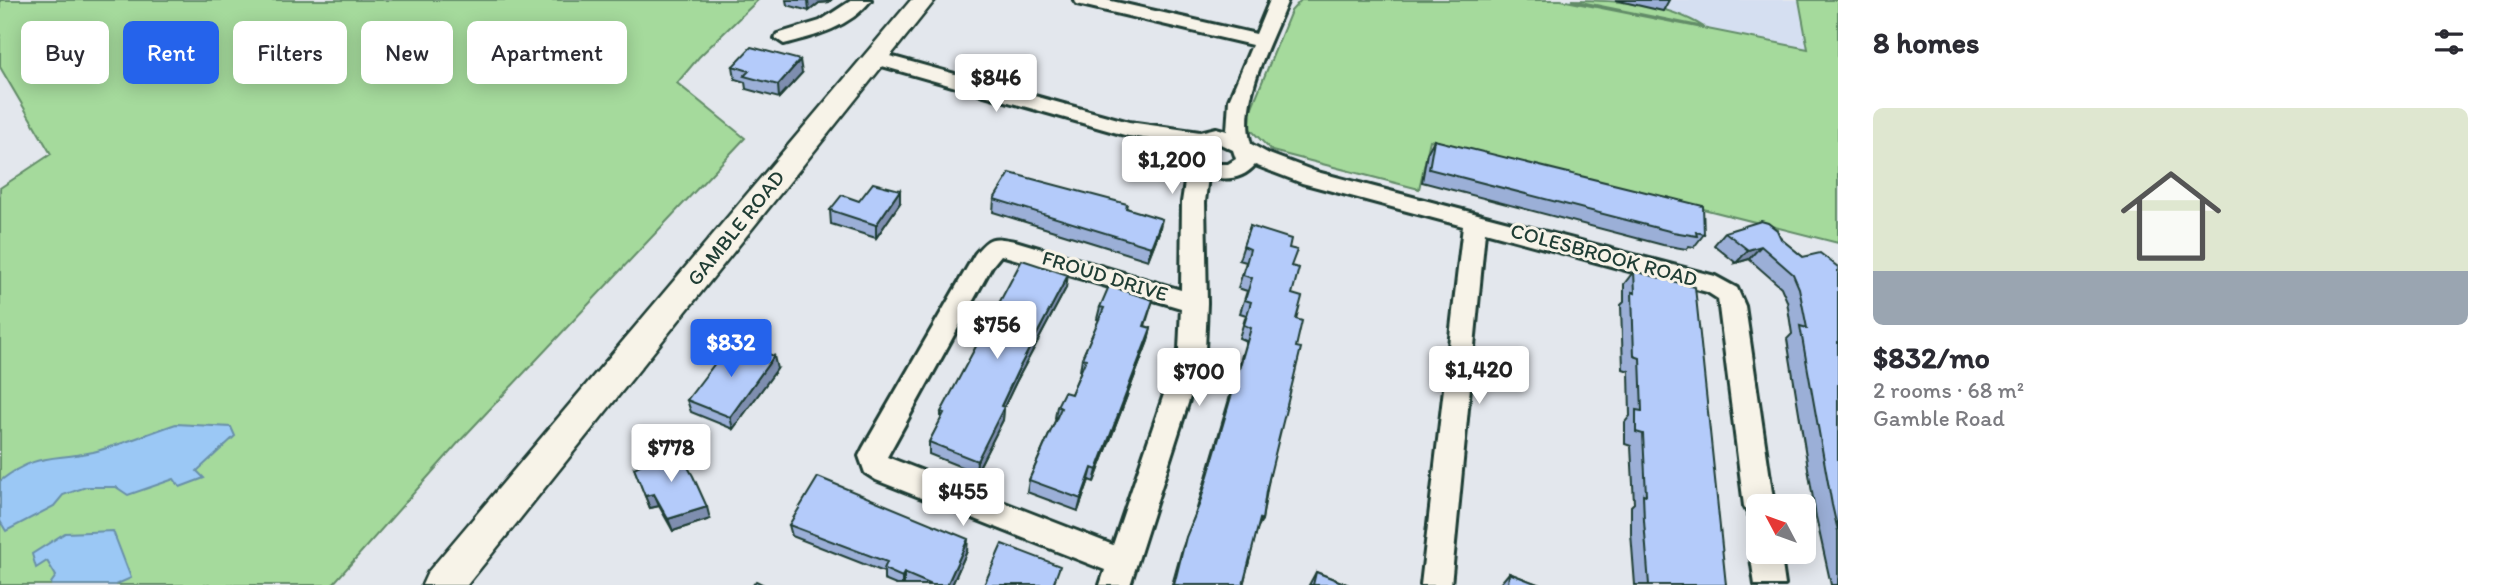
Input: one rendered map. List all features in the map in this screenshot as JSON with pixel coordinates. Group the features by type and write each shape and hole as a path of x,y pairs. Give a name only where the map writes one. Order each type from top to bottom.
{"main road":[{"name":"GAMBLE ROAD","path":"446,584 923,0"}],"street":[{"path":"784,38 814,32 847,16 862,0"},
{"path":"1083,0 1261,41"},
{"path":"1119,574 1189,365 1194,335 1195,215 1192,205 1199,179 1198,147 1223,122 1239,100 1279,0"},
{"path":"875,58 1128,129 1136,134 1198,147 1226,137 1238,158"},
{"path":"1195,215 1203,208 1217,182 1238,158 1239,100"},
{"path":"1198,147 1211,170 1238,158"},
{"name":"COLESBROOK ROAD","path":"1238,158 1257,169 1310,178 1697,278 1728,294 1733,306 1757,494"},
{"path":"1436,585 1475,221"},
{"name":"FROUD DRIVE","path":"1119,574 886,471 875,464 873,456 988,252 995,246 1016,249 1195,303"},
{"path":"1767,564 1770,585"}],"shaded area":[{"path":"1561,0 1799,0 1809,50"}],"green space":[{"path":"0,0 758,0 699,57 677,83 745,138 459,442 332,585 0,585 0,188 51,154 0,67"},
{"path":"1301,0 1561,0 1808,49 1799,0 1838,0 1838,243 1430,140 1419,189 1272,151 1245,124 1291,11"},
{"path":"1571,0 1640,4 1673,13 1704,27"}],"water":[{"path":"176,424 231,427 235,436 197,471 204,478 180,487 174,479 128,495 116,487 86,487 63,495 54,506 6,531 0,521 0,481 24,465 93,452"},
{"path":"113,531 131,578 115,585 52,585 56,576 47,561 36,568 32,554 65,533"}],"building":[{"path":"751,47 800,60 778,85 744,76 749,71 733,66"},
{"path":"1434,140 1703,206 1704,234 1696,232 1697,236 1673,232 1429,169"},
{"path":"1010,173 1127,204 1126,208 1162,219 1151,247 994,199"},
{"path":"873,183 900,190 876,225 830,210 842,195 859,201"},
{"path":"1761,221 1777,230 1781,239 1803,257 1820,253 1838,267 1838,531 1800,326 1807,328 1799,288 1793,274 1761,246 1748,250 1725,232"},
{"path":"1250,226 1291,239 1289,248 1297,250 1291,266 1299,268 1292,294 1302,297 1296,319 1302,321 1296,347 1301,348 1266,491 1262,520 1260,519 1243,585 1174,585 1186,537 1200,503 1251,328 1244,325 1251,302 1245,300 1252,278 1243,275 1250,249 1243,246"},
{"path":"1022,260 1068,275 1018,370 1001,406 1004,407 977,461 929,442 944,413 941,412"},
{"path":"1634,271 1695,287 1726,585 1649,585 1644,521 1643,494 1646,495 1643,434 1636,432 1636,410 1642,411 1640,358 1634,356"},
{"path":"1109,286 1153,300 1144,326 1151,328 1097,470 1092,468 1081,499 1029,480 1061,408 1057,406 1064,392 1071,394 1086,359 1082,358 1104,308 1100,307"},
{"path":"732,341 774,356 730,417 687,400"},
{"path":"676,446 707,507 668,519 654,494 645,496 634,468"},
{"path":"818,477 968,539 947,585 932,585 904,573 902,577 884,569 887,562 789,525"},
{"path":"1002,544 1060,566 1053,585 984,585"},
{"path":"1316,572 1349,585 1313,585"},
{"path":"1509,573 1540,585 1508,585"}]}
